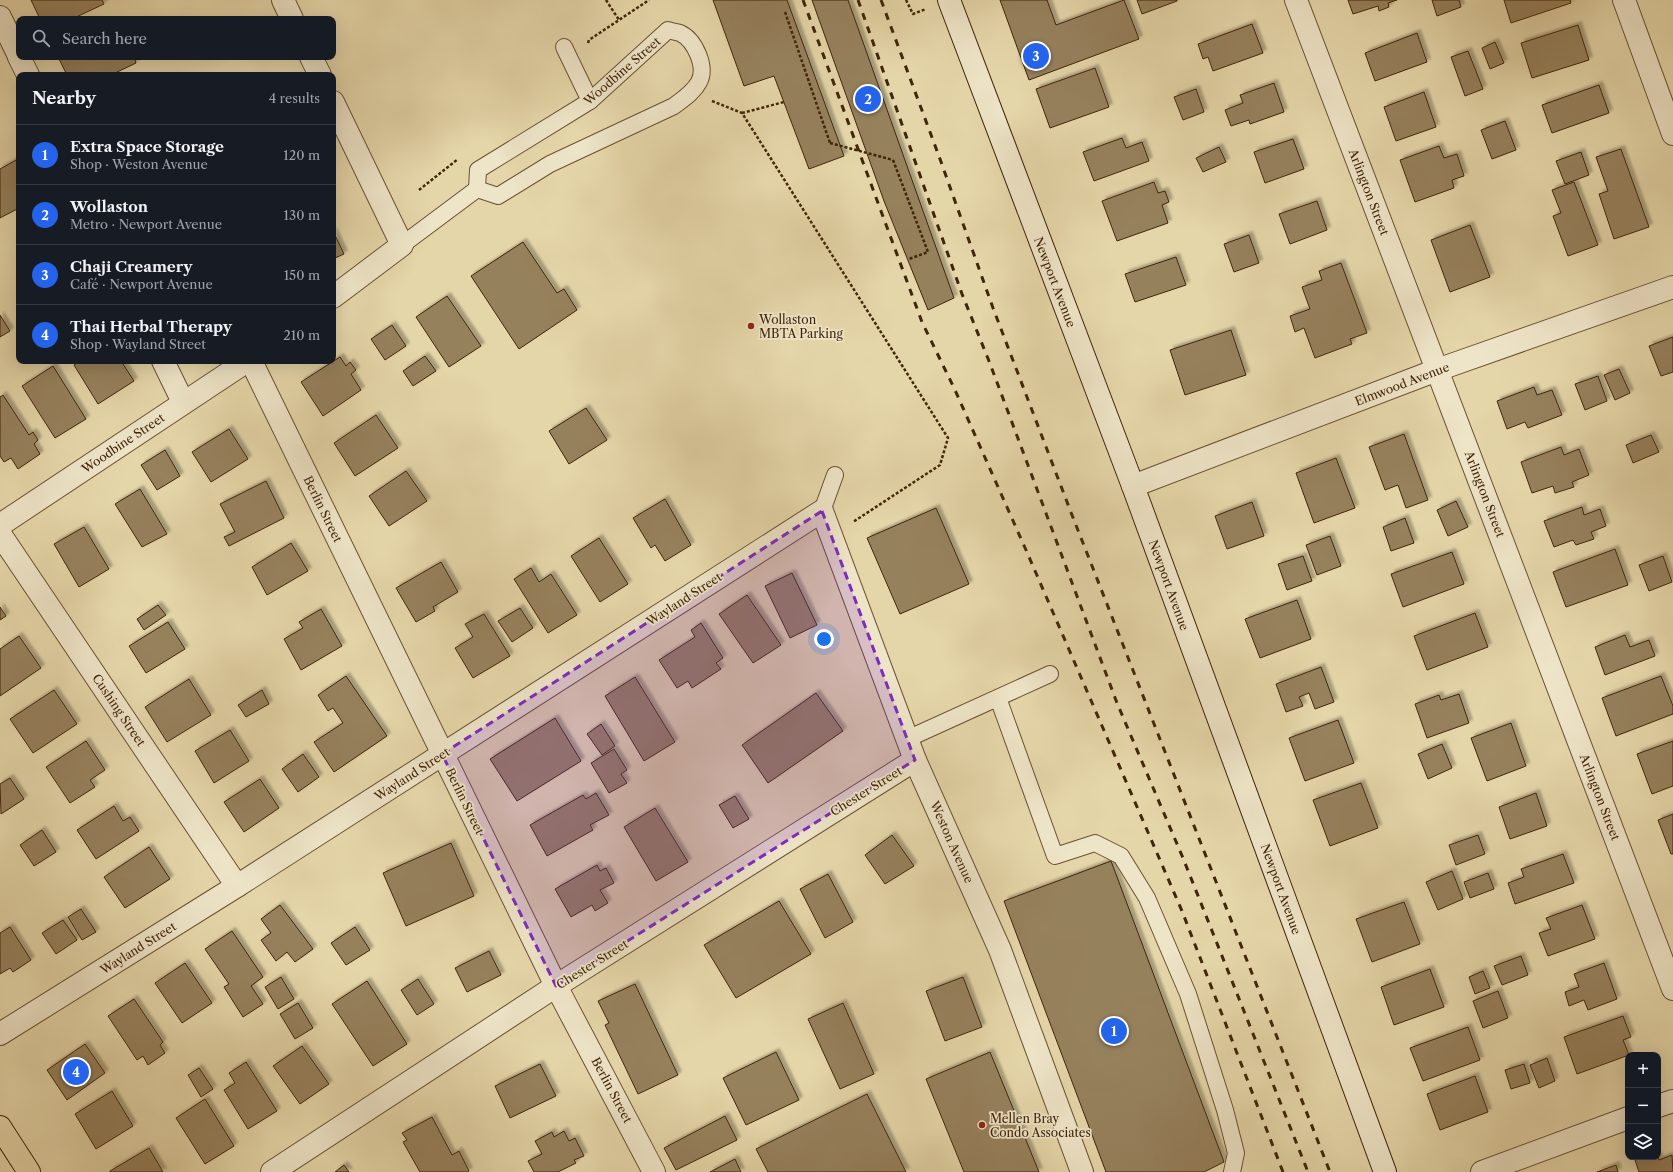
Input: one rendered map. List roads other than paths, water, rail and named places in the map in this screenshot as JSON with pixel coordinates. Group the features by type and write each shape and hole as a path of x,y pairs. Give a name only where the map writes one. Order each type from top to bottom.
{"main road":[{"path":"0,1127 29,1172"}],"street":[{"path":"283,0 291,16"},
{"name":"Newport Avenue","path":"949,0 1132,486 1385,1172"},
{"name":"Arlington Street","path":"1296,0 1673,989"},
{"path":"1624,0 1673,134"},
{"path":"0,17 16,51"},
{"path":"20,60 26,72"},
{"path":"312,60 318,72"},
{"path":"336,108 402,245 336,295"},
{"name":"Elmwood Avenue","path":"1132,486 1437,370 1673,287"},
{"path":"164,364 182,402"},
{"name":"Woodbine Street","path":"0,526 182,402 242,364"},
{"name":"Berlin Street","path":"253,364 556,986 654,1172"},
{"name":"Wayland Street","path":"0,1034 238,886 822,511"},
{"name":"Weston Avenue","path":"822,511 915,760 1000,950 1082,1172"},
{"name":"Cushing Street","path":"0,534 238,886"},
{"name":"Chester Street","path":"272,1172 556,986 915,760"},
{"path":"1661,1105 1673,1101"},
{"path":"1482,1172 1625,1119"}],"lane":[{"name":"Woodbine Street","path":"668,30 681,34 696,48 702,65 700,81 692,92 674,106 550,164 498,196 477,189 478,170 590,101 668,30"},
{"path":"564,47 590,101"},
{"path":"402,245 477,189"},
{"path":"822,511 835,475"},
{"path":"907,739 1050,674"},
{"path":"998,698 1055,856 1096,843 1121,856 1147,898 1191,1001 1225,1110 1236,1154 1232,1172"}],"railway":[{"path":"803,0 922,322 955,390 1026,550 1182,911 1283,1172"},
{"path":"858,0 962,294 989,361 1117,703 1183,858 1308,1172"},
{"path":"881,0 993,308 1072,515 1330,1172"}],"place":[{"name":"Chaji Creamery","path":"1036,56"},
{"name":"Wollaston","path":"868,99"},
{"name":"Wollaston MBTA Parking","path":"751,326"},
{"name":"Extra Space Storage","path":"1114,1031"},
{"name":"Thai Herbal Therapy","path":"76,1072"},
{"name":"Mellen Bray Condo Associates","path":"982,1125"}]}
